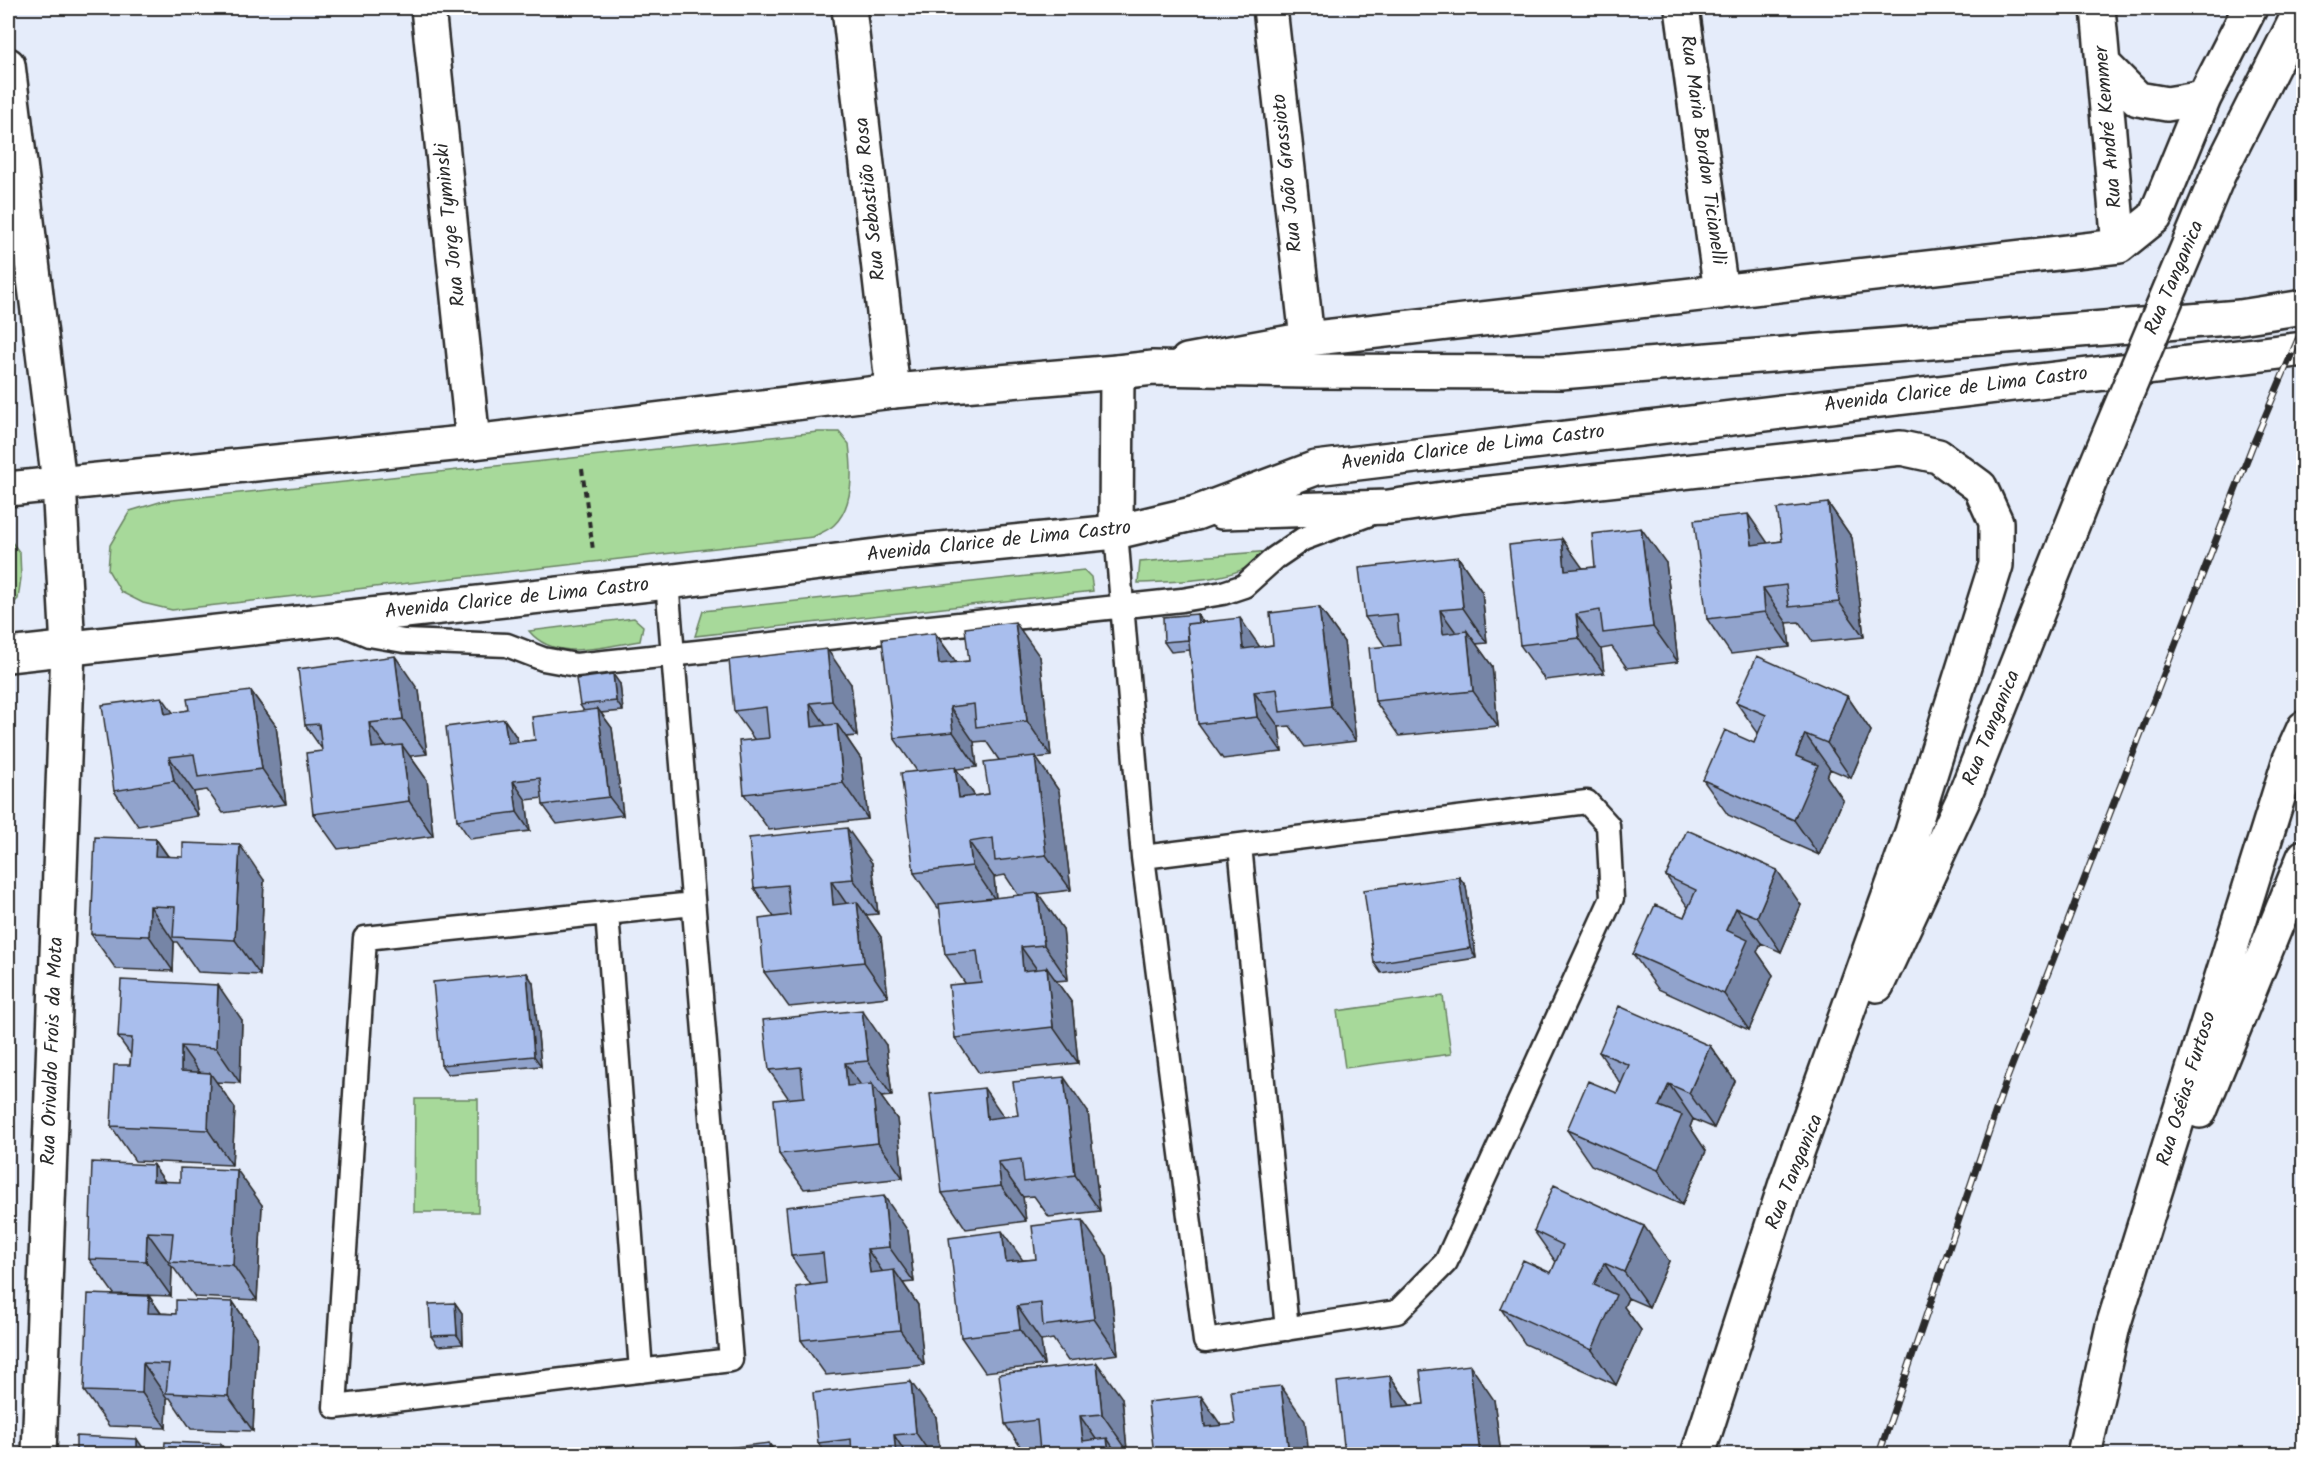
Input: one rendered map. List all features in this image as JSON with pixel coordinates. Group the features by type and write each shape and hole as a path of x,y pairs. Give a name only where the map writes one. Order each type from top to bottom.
{"street":[{"name":"Rua Jorge Tyminski","path":"428,8 473,441"},
{"name":"Rua Sebastião Rosa","path":"849,8 893,392"},
{"name":"Rua João Grassioto","path":"1270,8 1306,339"},
{"name":"Rua Maria Bordon Ticianelli","path":"1682,8 1722,292"},
{"name":"Rua André Kemmer","path":"2098,8 2105,66 2118,246"},
{"path":"8,489 473,441 893,392 1153,368 1306,339 2118,246 2154,218 2204,98 2250,8"},
{"name":"Rua Tanganica","path":"1698,1455 1786,1183 1963,800 2091,478 2219,173 2302,8"},
{"name":"Rua Orivaldo Frois da Mota","path":"8,65 59,483 68,648 39,1455"},
{"path":"2105,66 2138,99 2167,104 2204,98"},
{"path":"1153,368 1560,372 2240,317 2304,307"},
{"name":"Avenida Clarice de Lima Castro","path":"8,655 666,582 900,553 1116,532 1196,513 1316,468 2304,349"},
{"path":"1116,532 1117,372"},
{"path":"1196,513 1389,507 1463,496 1901,448 1938,456 1980,487 1996,522 1996,565 1912,832 1786,1183"},
{"name":"Rua Oséias Furtoso","path":"2084,1455 2113,1326 2290,759 2304,728"},
{"path":"2113,1326 2304,857"}],"lane":[{"path":"331,619 369,635 404,641 507,645 543,659 576,665 673,655 1182,600 1223,593 1244,586 1275,558 1303,539 1389,507"},
{"path":"1116,532 1143,857 1204,1341 1397,1312 1446,1262 1612,897 1608,825 1587,802 1143,857"},
{"path":"666,582 673,655 731,1360 335,1407 365,938 693,904"},
{"path":"1240,845 1287,1329"},
{"path":"607,913 641,1371"}],"path":[{"path":"576,429 598,589"}],"green space":[{"path":"818,432 839,432 849,444 851,475 849,497 841,517 832,527 813,537 172,610 143,603 121,592 108,570 110,545 130,511 163,501"},
{"path":"8,537 20,553 21,578 18,599 8,609"},
{"path":"1271,551 1258,561 1227,575 1138,583 1140,562"},
{"path":"1084,570 1091,577 1093,591 695,636 703,611"},
{"path":"634,618 643,626 640,641 581,650 552,647 540,641 529,631"},
{"path":"1443,996 1451,1054 1345,1068 1337,1011"},
{"path":"415,1099 478,1099 478,1212 414,1212"}],"building":[{"path":"1828,503 1839,602 1789,607 1786,585 1763,588 1765,612 1707,619 1694,520 1748,514 1752,545 1782,541 1777,509"},
{"path":"1641,528 1653,627 1603,633 1600,610 1576,614 1579,638 1520,645 1509,545 1562,539 1565,570 1595,567 1592,534"},
{"path":"1458,557 1463,608 1440,610 1443,634 1467,631 1473,691 1375,701 1369,648 1400,645 1397,614 1365,617 1359,568"},
{"path":"1319,607 1331,706 1280,712 1277,689 1254,692 1257,717 1198,724 1187,624 1240,618 1243,649 1273,645 1270,613"},
{"path":"1197,614 1198,623 1187,624 1188,640 1164,642 1163,617"},
{"path":"1015,622 1027,721 976,727 974,704 950,707 953,732 894,738 882,639 935,633 939,664 969,661 965,628"},
{"path":"827,649 832,701 810,703 812,727 837,724 843,783 744,794 739,741 769,738 766,707 734,711 729,660"},
{"path":"395,656 403,719 369,723 372,748 402,745 409,801 313,814 306,753 322,751 319,724 305,725 298,669"},
{"path":"1757,656 1847,696 1827,743 1805,734 1796,756 1818,765 1794,820 1703,780 1725,730 1754,743 1766,715 1736,702"},
{"path":"613,674 616,701 580,705 576,679"},
{"path":"251,691 262,769 198,777 194,754 169,757 174,781 114,791 102,705 162,697 165,714 189,710 187,699"},
{"path":"598,709 609,797 543,805 540,778 513,781 517,812 457,820 446,727 504,719 508,743 535,740 532,717"},
{"path":"1035,756 1046,855 995,861 993,838 969,842 972,866 914,873 901,773 955,767 959,798 989,794 984,762"},
{"path":"847,828 853,879 831,881 833,905 857,902 864,962 764,972 759,919 790,915 787,885 754,888 749,838"},
{"path":"1687,830 1777,870 1757,917 1736,908 1726,930 1748,940 1724,994 1633,954 1655,905 1684,917 1696,890 1666,876"},
{"path":"95,837 156,839 155,856 183,857 183,843 240,845 235,940 173,937 175,907 150,906 149,936 91,934"},
{"path":"1459,877 1470,948 1374,963 1364,890"},
{"path":"1038,893 1044,945 1021,947 1023,971 1047,968 1053,1027 955,1038 949,985 981,982 977,951 945,954 939,904"},
{"path":"527,973 534,1056 441,1065 433,982"},
{"path":"121,980 218,985 216,1048 181,1046 181,1071 210,1073 208,1130 111,1126 114,1065 130,1065 132,1038 118,1037"},
{"path":"1619,1006 1710,1046 1689,1093 1669,1084 1659,1106 1682,1115 1658,1170 1567,1130 1588,1081 1617,1093 1629,1065 1599,1052"},
{"path":"862,1010 868,1061 845,1063 847,1086 872,1084 878,1143 779,1154 774,1100 804,1097 801,1067 769,1070 763,1020"},
{"path":"1064,1077 1075,1175 1024,1182 1021,1159 998,1162 1001,1186 942,1193 930,1094 984,1088 987,1119 1018,1115 1013,1082"},
{"path":"92,1162 153,1165 153,1181 180,1182 180,1168 237,1170 233,1265 170,1262 173,1233 147,1232 146,1261 89,1259"},
{"path":"1554,1185 1644,1226 1624,1272 1604,1263 1594,1285 1616,1295 1592,1350 1501,1309 1523,1260 1551,1273 1563,1245 1534,1231"},
{"path":"884,1196 889,1247 867,1249 870,1273 894,1270 900,1330 801,1340 796,1287 826,1283 823,1253 791,1256 786,1207"},
{"path":"1082,1220 1094,1319 1043,1326 1041,1303 1017,1306 1020,1330 961,1337 949,1238 1002,1231 1006,1262 1036,1259 1032,1226"},
{"path":"88,1294 149,1296 148,1313 176,1314 176,1300 233,1302 228,1396 166,1393 169,1364 143,1363 142,1393 84,1391"},
{"path":"455,1303 457,1335 431,1336 429,1304"},
{"path":"1097,1363 1102,1414 1080,1416 1083,1441 1107,1438 1109,1455 1009,1455 1040,1451 1037,1420 1005,1424 999,1374"},
{"path":"1470,1365 1480,1455 1428,1455 1427,1448 1404,1450 1405,1455 1345,1455 1337,1382 1390,1376 1393,1407 1424,1404 1420,1371"},
{"path":"911,1382 916,1433 894,1435 896,1455 852,1455 851,1439 818,1443 813,1393"},
{"path":"1281,1386 1289,1455 1154,1455 1148,1402 1201,1396 1205,1427 1235,1424 1231,1391"},
{"path":"76,1436 137,1439 137,1455 76,1455"},
{"path":"165,1442 221,1444 221,1455 164,1455"},
{"path":"769,1443 770,1455 719,1455 718,1449"}],"railway":[{"path":"1879,1454 2006,1081 2252,447 2304,325"}]}
